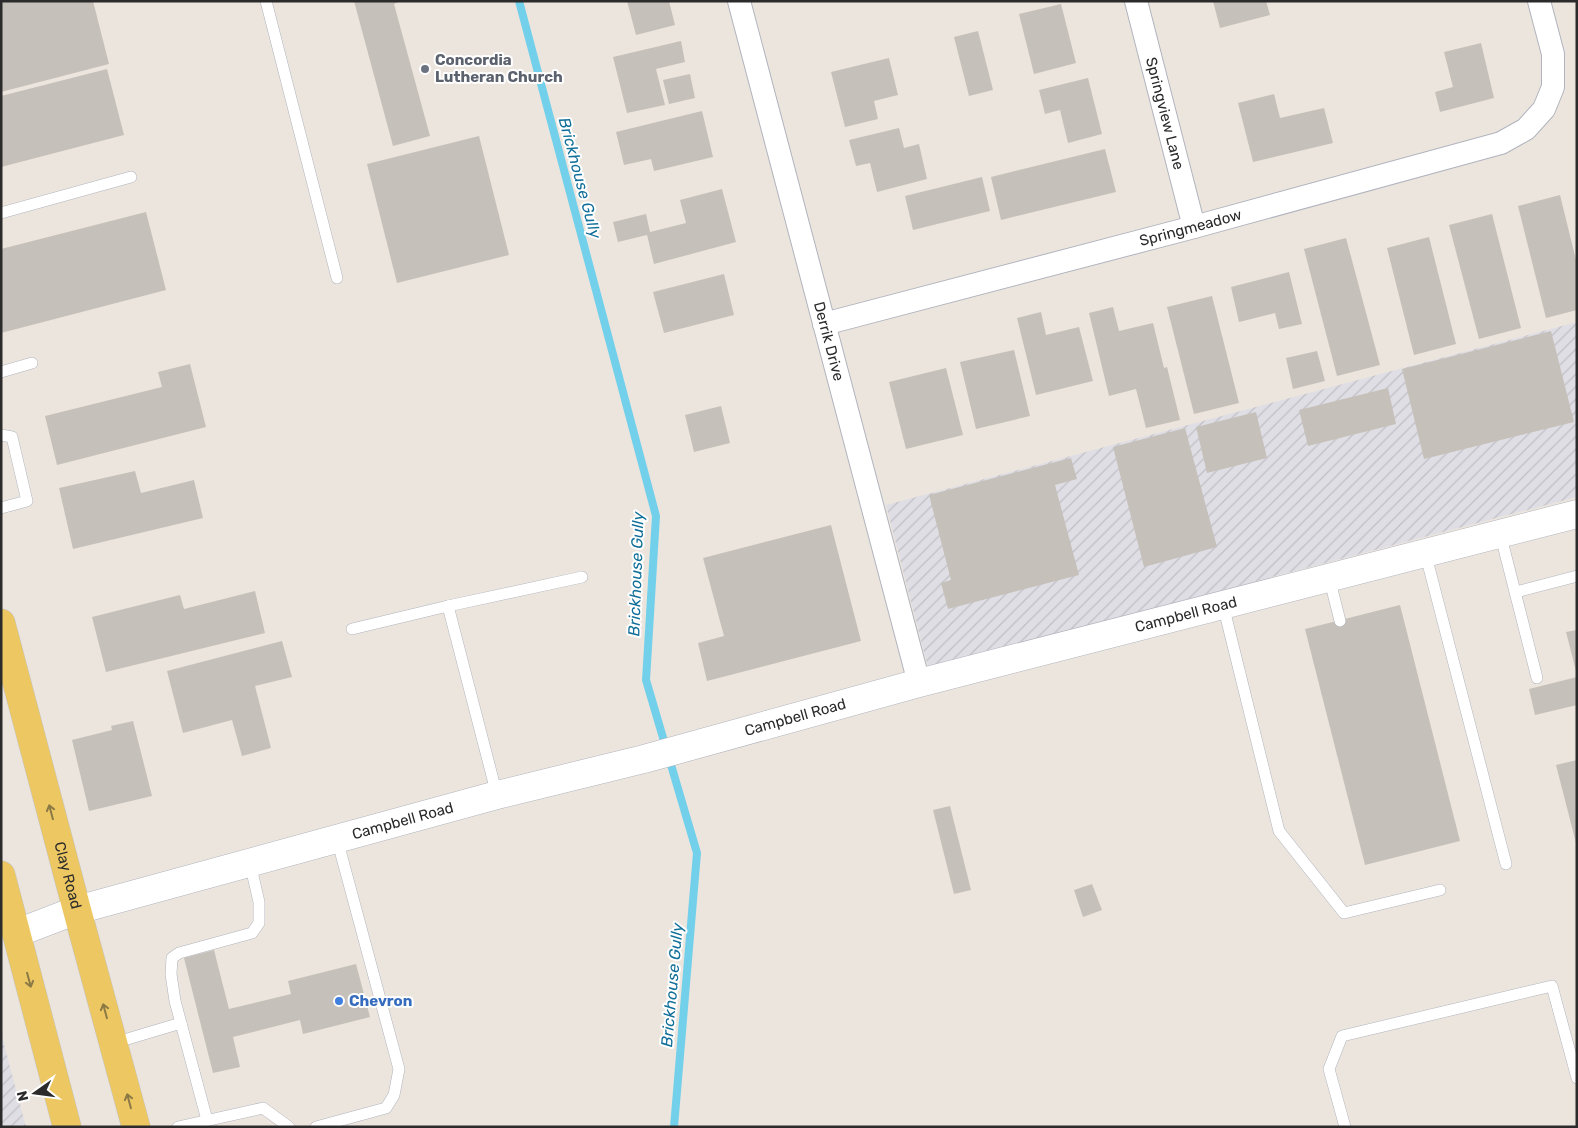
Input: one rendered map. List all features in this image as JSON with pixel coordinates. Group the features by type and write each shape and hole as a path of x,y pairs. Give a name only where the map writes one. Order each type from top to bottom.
{"main road":[{"name":"Clay Road","path":"1,623 136,1127"},
{"path":"1,875 13,934 67,1127"}],"street":[{"name":"Derrik Drive","path":"739,1 919,683"},
{"name":"Springview Lane","path":"1136,1 1194,227"},
{"name":"Springmeadow","path":"824,324 1194,227 1501,143 1526,129 1544,109 1553,87 1552,54 1539,1"},
{"name":"Campbell Road","path":"13,934 77,910 497,795 644,759 919,683 1577,514"}],"lane":[{"path":"266,1 337,278"},
{"path":"1,213 131,177"},
{"path":"1,372 32,363"},
{"path":"1,435 12,437 27,501 1,508"},
{"path":"1500,533 1537,678"},
{"path":"1425,552 1506,864"},
{"path":"1516,592 1577,576"},
{"path":"352,629 582,577"},
{"path":"1329,577 1340,621"},
{"path":"1223,605 1279,830 1344,913 1440,890"},
{"path":"448,606 497,795"},
{"path":"316,1127 386,1108 394,1094 399,1069 337,839"},
{"path":"207,1120 170,974 172,958 179,953 252,933 258,922 259,902 250,863"},
{"path":"1344,1127 1329,1069 1342,1036 1552,986 1577,1078"},
{"path":"114,1043 181,1023"},
{"path":"178,1127 263,1108 289,1127"}],"shaded area":[{"path":"1577,322 1577,497 928,667 886,505"},
{"path":"1,1033 26,1127 1,1127"}],"building":[{"path":"1,1 93,1 109,64 1,92"},
{"path":"354,1 400,1 394,4 430,136 393,146"},
{"path":"627,1 669,1 675,25 636,35"},
{"path":"1213,1 1266,1 1270,15 1220,28"},
{"path":"1061,4 1076,63 1034,74 1019,14"},
{"path":"978,31 993,90 969,96 954,37"},
{"path":"681,41 685,62 656,69 665,105 627,113 613,57"},
{"path":"1481,43 1494,98 1440,112 1435,92 1453,87 1444,52"},
{"path":"889,58 898,95 874,101 878,119 845,127 831,72"},
{"path":"107,69 124,135 1,167 1,96"},
{"path":"690,74 695,98 669,104 663,80"},
{"path":"1088,78 1102,134 1068,143 1060,110 1045,114 1039,90"},
{"path":"1274,94 1280,118 1324,108 1333,143 1253,162 1238,103"},
{"path":"702,111 713,157 654,171 651,159 624,165 616,132"},
{"path":"899,128 904,148 919,144 927,179 877,192 870,163 856,166 849,140"},
{"path":"479,136 509,255 397,283 367,164"},
{"path":"1105,149 1116,192 1001,220 991,177"},
{"path":"982,177 990,211 913,230 905,196"},
{"path":"722,189 736,242 654,264 647,235 618,242 613,222 646,214 650,232 686,223 680,200"},
{"path":"1560,195 1577,264 1577,310 1546,318 1518,206"},
{"path":"146,212 166,290 1,333 1,249"},
{"path":"1492,214 1521,328 1479,339 1449,225"},
{"path":"1429,237 1456,344 1414,355 1387,248"},
{"path":"1346,238 1380,365 1337,376 1304,249"},
{"path":"1289,272 1302,324 1279,329 1275,313 1239,322 1231,287"},
{"path":"724,274 734,315 664,333 653,292"},
{"path":"1212,296 1239,403 1194,414 1167,307"},
{"path":"1113,307 1119,331 1153,323 1164,368 1167,367 1180,420 1146,428 1136,389 1109,396 1089,313"},
{"path":"1041,312 1046,335 1079,327 1093,381 1036,395 1017,318"},
{"path":"1551,331 1574,422 1424,459 1402,369"},
{"path":"1014,350 1030,416 976,429 960,362"},
{"path":"1317,351 1325,381 1293,389 1286,358"},
{"path":"190,364 206,427 57,465 45,416 162,387 158,372"},
{"path":"946,368 963,435 906,449 889,382"},
{"path":"1388,388 1396,424 1308,446 1299,410"},
{"path":"721,406 730,443 694,452 685,415"},
{"path":"1256,412 1267,458 1207,473 1196,427"},
{"path":"1185,428 1217,547 1144,567 1113,447"},
{"path":"1071,458 1077,479 1055,485 1079,575 948,609 941,583 951,580 929,495"},
{"path":"135,471 141,493 194,480 203,518 73,549 59,488"},
{"path":"831,525 861,641 707,681 698,643 724,636 703,558"},
{"path":"255,591 265,633 106,672 92,617 180,595 184,609"},
{"path":"1400,605 1460,841 1365,865 1305,629"},
{"path":"1577,630 1577,671 1576,671 1566,632"},
{"path":"282,641 292,677 255,686 271,748 242,756 232,720 183,733 167,671"},
{"path":"1577,677 1577,705 1535,715 1529,689"},
{"path":"133,721 152,796 89,811 72,740 112,730 111,726"},
{"path":"1577,760 1577,843 1576,843 1556,765"},
{"path":"950,806 971,890 954,894 933,810"},
{"path":"1092,884 1102,910 1083,917 1074,890"},
{"path":"214,950 229,1009 291,994 288,981 356,964 370,1017 303,1034 300,1020 233,1037 240,1067 213,1073 184,958"}],"waterway":[{"name":"Brickhouse Gully","path":"519,1 656,516 646,680 697,853 674,1127"}],"place":[{"name":"Concordia Lutheran Church","path":"425,69"},
{"name":"Chevron","path":"339,1001"}]}
